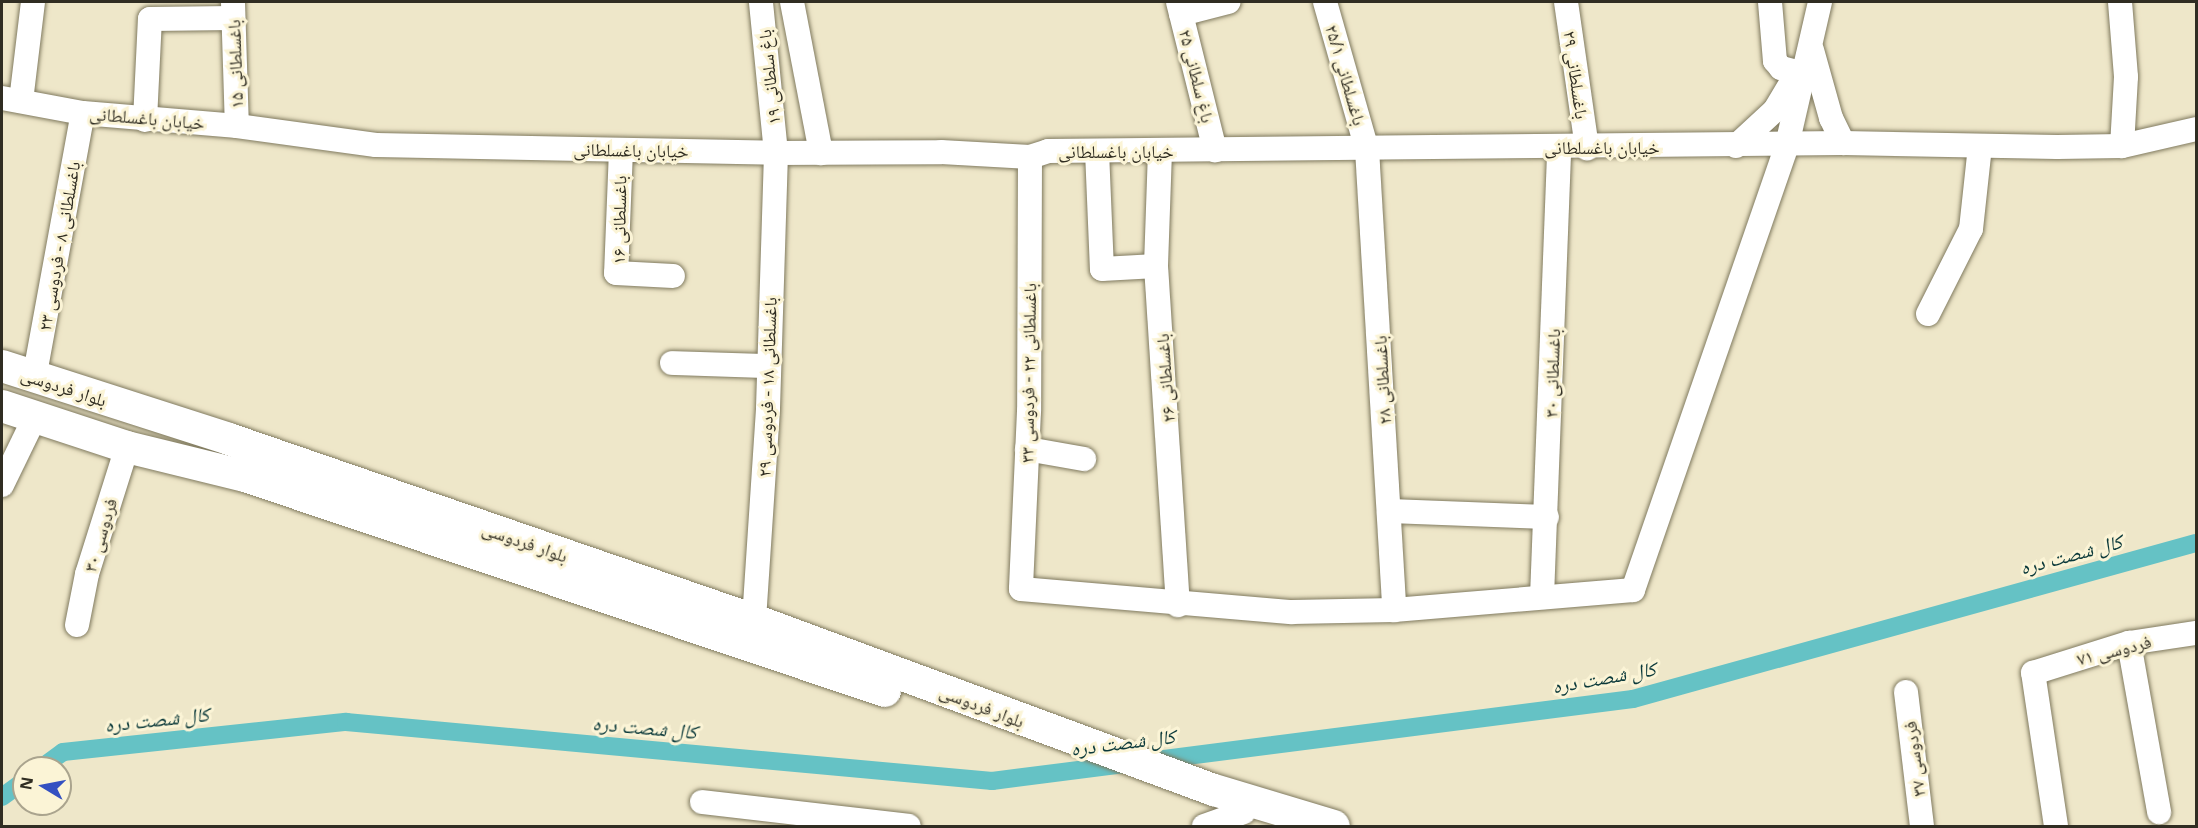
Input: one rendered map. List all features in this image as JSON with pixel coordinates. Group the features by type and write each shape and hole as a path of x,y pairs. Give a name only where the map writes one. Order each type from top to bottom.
{"main road":[{"name":"بلوار فردوسی","path":"2,366 34,379 229,439 435,526"},
{"name":"بلوار فردوسی","path":"2,405 127,447 435,526 1034,733"},
{"name":"بلوار فردوسی","path":"488,544 754,620 1034,733"},
{"path":"1034,733 1209,806 1244,812 1283,826"},
{"path":"1209,806 1334,826"}],"street":[{"path":"11,100 33,2"},
{"name":"باغ سلطانی ۱۹","path":"761,2 776,153"},
{"path":"792,2 821,153"},
{"path":"1180,8 1228,2"},
{"name":"باغسلطانی ۲۵/۱","path":"1325,2 1366,149"},
{"name":"باغسلطانی ۲۹","path":"1566,2 1587,148"},
{"path":"1770,2 1775,61 1781,68 1797,72"},
{"path":"1178,605 1292,612 1394,610 1633,590 1786,145 1820,2"},
{"path":"2120,2 2127,77 2122,146"},
{"name":"باغ سلطانی ۲۵","path":"1180,8 1215,150"},
{"path":"145,120 150,19 233,10"},
{"name":"باغسلطانی ۱۵","path":"233,10 237,126"},
{"path":"1736,146 1775,110 1811,47"},
{"path":"1811,47 1831,118 1843,143"},
{"name":"خیابان باغسلطانی","path":"11,100 145,120 237,126 376,145 1030,157 1048,151 1587,148 1843,143 2122,146 2196,129"},
{"name":"باغسلطانی ۸ - فردوسی ۲۳","path":"34,379 83,112"},
{"path":"1928,314 1971,229 1980,146"},
{"name":"باغسلطانی ۳۰","path":"1542,597 1547,517 1559,148"},
{"name":"باغسلطانی ۲۸","path":"1366,149 1394,610"},
{"name":"باغسلطانی ۱۶","path":"621,150 616,273 672,276"},
{"path":"1097,151 1102,269 1156,266"},
{"name":"باغسلطانی ۲۶","path":"1160,151 1156,266 1178,605"},
{"name":"باغسلطانی ۱۸ - فردوسی ۲۹","path":"754,620 768,366 776,153"},
{"name":"باغسلطانی ۲۲ - فردوسی ۳۳","path":"1030,157 1027,449 1021,589 1178,605"},
{"path":"672,363 768,366"},
{"path":"2,485 35,417"},
{"name":"فردوسی ۳۰","path":"76,625 87,574 127,447"},
{"path":"1027,449 1084,459"},
{"path":"1389,511 1547,517"},
{"name":"فردوسی ۷۱","path":"2056,826 2032,673 2129,643 2196,633"},
{"path":"2129,643 2159,812"},
{"name":"فردوسی ۳۷","path":"1906,692 1922,826"},
{"path":"702,802 776,818 909,826"}],"waterway":[{"name":"کال شصت دره","path":"58,756 63,752 346,722 992,781 1633,699 2196,543"},
{"name":"کال شصت دره","path":"2,797 12,790"}]}
